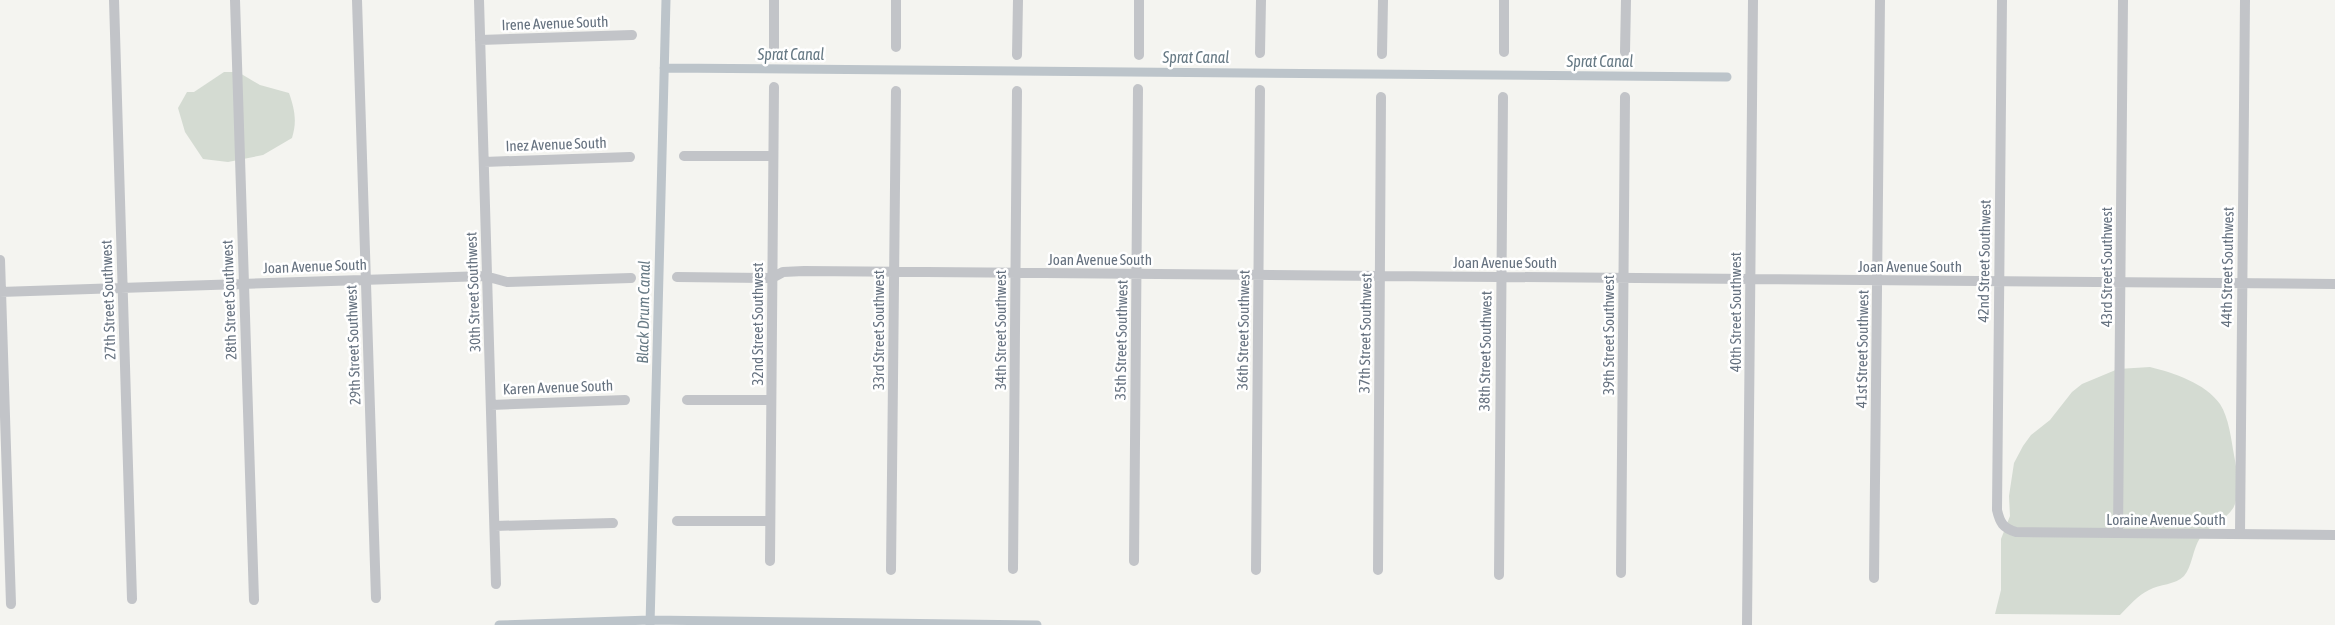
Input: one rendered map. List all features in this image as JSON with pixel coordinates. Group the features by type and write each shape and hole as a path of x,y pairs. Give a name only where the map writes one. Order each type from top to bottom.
{"street":[{"name":"27th Street Southwest","path":"114,0 132,599"},
{"name":"28th Street Southwest","path":"235,0 254,600"},
{"name":"29th Street Southwest","path":"357,0 376,598"},
{"name":"30th Street Southwest","path":"478,0 484,162 485,276 496,584"},
{"path":"774,0 774,48"},
{"path":"896,0 896,47"},
{"path":"1017,55 1018,0"},
{"path":"1139,0 1139,55"},
{"path":"1260,53 1261,0"},
{"path":"1382,0 1382,54"},
{"path":"1504,0 1504,52"},
{"path":"1625,52 1626,0"},
{"name":"40th Street Southwest","path":"1748,625 1753,0"},
{"name":"41st Street Southwest","path":"1874,578 1880,0"},
{"name":"42nd Street Southwest","path":"2000,522 1997,510 2002,0"},
{"name":"43rd Street Southwest","path":"2118,533 2123,0"},
{"name":"44th Street Southwest","path":"2240,534 2245,0"},
{"name":"Irene Avenue South","path":"480,40 632,35"},
{"name":"32nd Street Southwest","path":"770,561 774,86"},
{"name":"35th Street Southwest","path":"1134,561 1138,89"},
{"name":"36th Street Southwest","path":"1256,570 1260,90"},
{"name":"33rd Street Southwest","path":"891,570 896,91"},
{"name":"34th Street Southwest","path":"1013,569 1017,91"},
{"name":"37th Street Southwest","path":"1378,570 1381,97"},
{"name":"38th Street Southwest","path":"1499,575 1503,97"},
{"name":"39th Street Southwest","path":"1621,573 1625,97"},
{"path":"684,156 773,156"},
{"name":"Inez Avenue South","path":"484,162 630,157"},
{"path":"0,260 11,604"},
{"name":"Joan Avenue South","path":"677,278 772,278 783,272 893,272 2335,284"},
{"name":"Joan Avenue South","path":"1,292 485,276 507,282 631,278"},
{"name":"Karen Avenue South","path":"491,405 625,400"},
{"path":"686,400 771,400"},
{"path":"677,521 770,522"},
{"name":"Loraine Avenue South","path":"2000,522 2007,529 2016,532 2335,535"},
{"path":"495,526 613,523"}],"shaded area":[{"path":"224,72 238,72 260,85 289,93 295,116 292,138 263,155 228,162 203,159 185,132 178,108 187,92 194,92"},
{"path":"2150,367 2169,372 2198,385 2220,404 2226,416 2237,473 2238,486 2235,504 2229,514 2200,538 2189,568 2184,576 2176,581 2145,592 2120,615 1995,614 2001,590 2001,539 2010,516 2009,496 2014,463 2023,446 2031,435 2050,420 2072,392 2082,384 2118,369"}],"waterway":[{"name":"Black Drum Canal","path":"650,625 666,0"},
{"name":"Sprat Canal","path":"664,68 1727,77"},
{"path":"499,625 650,620 1037,625"}]}
